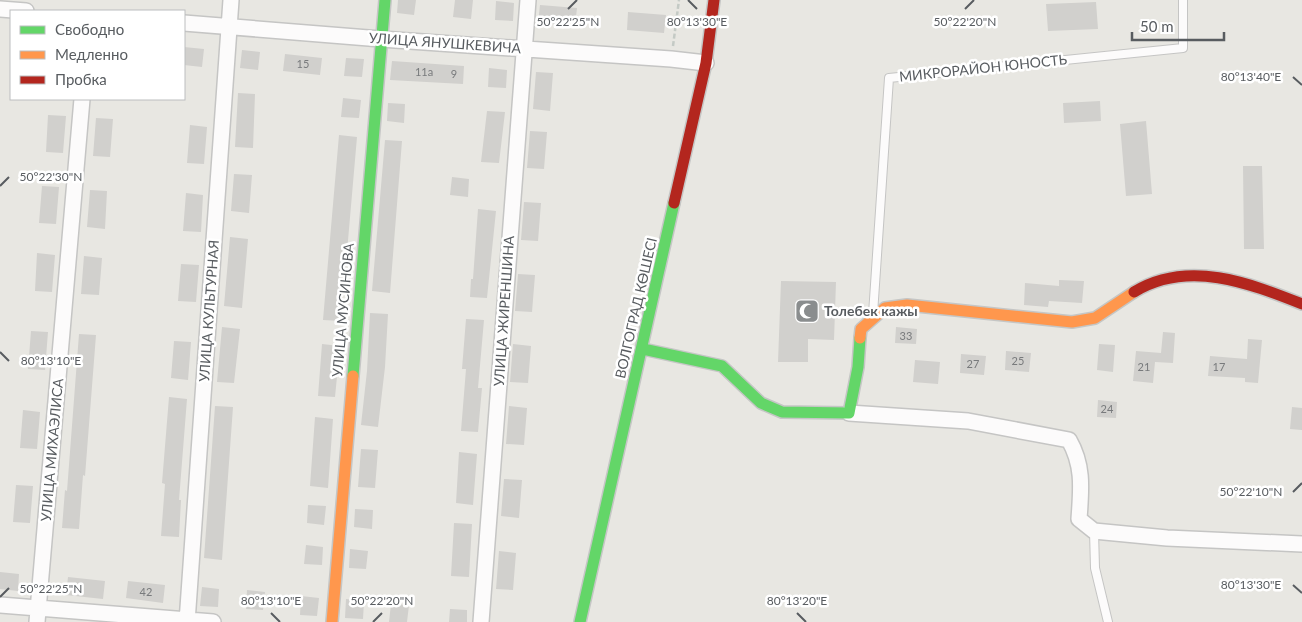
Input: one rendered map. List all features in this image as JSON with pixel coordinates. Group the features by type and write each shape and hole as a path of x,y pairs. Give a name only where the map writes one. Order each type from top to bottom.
{"street":[{"name":"УЛИЦА КУЛЬТУРНАЯ","path":"187,621 231,0"},
{"name":"УЛИЦА МУСИНОВА","path":"332,622 385,0"},
{"name":"УЛИЦА ЖИРЕНШИНА","path":"481,622 528,0"},
{"name":"ВОЛГОГРАД КӨШЕСІ","path":"580,622 706,63 714,0"},
{"path":"0,9 13,10"},
{"name":"УЛИЦА ЯНУШКЕВИЧА","path":"185,22 381,39 706,63"},
{"name":"УЛИЦА МИХАЭЛИСА","path":"38,615 82,100"},
{"path":"849,413 858,367 861,329 885,308 907,305 1072,322 1094,319 1146,286 1183,275 1212,276 1250,284 1302,304"},
{"path":"643,349 722,366 761,403 782,412 849,413 968,421 1069,440 1077,453 1082,480 1079,519 1094,531 1167,538 1302,544"},
{"path":"0,605 38,615 212,622"}],"lane":[{"name":"МИКРОРАЙОН ЮНОСТЬ","path":"872,321 889,78 1183,48 1183,0"},
{"path":"1094,531 1095,568 1108,622"}],"path":[{"path":"672,59 679,0"}],"building":[{"path":"398,0 416,0 414,15 397,13"},
{"path":"455,0 473,0 471,19 453,17"},
{"path":"496,1 514,3 513,21 495,20"},
{"path":"1096,2 1098,29 1048,31 1046,4"},
{"path":"540,5 577,8 575,26 538,23"},
{"path":"628,12 666,15 664,33 627,30"},
{"path":"185,47 204,49 202,67 185,65"},
{"path":"242,50 260,52 258,70 240,68"},
{"path":"285,54 322,58 320,75 283,71"},
{"path":"346,58 364,59 362,77 344,76"},
{"path":"392,61 464,66 463,84 390,80"},
{"path":"489,68 507,70 506,88 488,87"},
{"path":"536,72 553,73 550,111 533,109"},
{"path":"238,93 255,94 253,148 235,147"},
{"path":"343,98 361,100 359,118 341,117"},
{"path":"1100,101 1101,121 1064,123 1063,103"},
{"path":"388,103 405,104 404,123 387,121"},
{"path":"487,111 505,112 499,163 481,162"},
{"path":"48,115 66,116 63,153 46,152"},
{"path":"96,118 113,119 110,157 93,156"},
{"path":"1146,121 1152,194 1126,196 1120,124"},
{"path":"190,125 207,127 204,164 187,163"},
{"path":"530,131 547,132 544,169 527,168"},
{"path":"339,135 357,137 341,321 323,320"},
{"path":"385,140 402,141 390,293 372,291"},
{"path":"1243,166 1262,166 1264,249 1244,249"},
{"path":"234,174 252,175 249,213 231,211"},
{"path":"452,177 469,179 468,197 450,195"},
{"path":"42,186 59,187 56,224 39,223"},
{"path":"90,190 107,191 105,229 87,227"},
{"path":"186,193 203,195 201,232 183,231"},
{"path":"524,202 541,203 538,241 521,240"},
{"path":"478,209 496,211 487,298 470,297"},
{"path":"230,237 248,239 242,308 224,306"},
{"path":"37,253 55,255 52,292 35,291"},
{"path":"84,256 102,258 99,295 81,294"},
{"path":"181,264 199,265 196,302 178,301"},
{"path":"518,274 535,275 532,312 515,311"},
{"path":"1059,280 1084,281 1082,303 1049,301 1048,307 1024,305 1025,283 1059,286"},
{"name":"Толебек кажы","path":"781,281 836,282 834,340 808,339 808,362 778,362"},
{"path":"370,313 388,314 385,367 378,427 361,425 367,371"},
{"path":"466,319 484,320 478,388 482,388 478,432 461,431 466,369 462,369"},
{"path":"222,327 240,329 234,383 217,382"},
{"path":"896,327 917,329 916,344 895,343"},
{"path":"31,331 48,332 45,370 28,369"},
{"path":"1163,332 1175,333 1173,363 1155,362 1153,383 1133,381 1136,351 1161,353"},
{"path":"79,334 96,335 79,529 62,528 65,490 67,491"},
{"path":"1248,339 1262,340 1258,383 1245,382 1245,378 1208,376 1210,356 1247,359"},
{"path":"174,341 191,342 188,380 171,378"},
{"path":"322,344 340,346 335,397 318,396"},
{"path":"513,344 531,346 528,383 510,382"},
{"path":"1099,344 1115,345 1113,372 1097,370"},
{"path":"1006,351 1031,353 1029,372 1005,370"},
{"path":"961,354 986,356 984,375 960,373"},
{"path":"915,360 940,362 938,384 913,382"},
{"path":"169,397 187,399 179,500 181,500 179,537 161,536 165,484 162,483"},
{"path":"1098,400 1117,402 1116,418 1097,417"},
{"path":"215,406 233,407 222,560 204,558"},
{"path":"509,406 527,408 524,445 506,444"},
{"path":"1292,407 1302,408 1302,430 1290,429"},
{"path":"23,410 40,412 37,449 20,448"},
{"path":"315,417 333,419 328,488 310,486"},
{"path":"361,449 378,450 375,488 358,487"},
{"path":"459,452 477,454 473,505 456,503"},
{"path":"504,479 522,480 519,518 501,516"},
{"path":"16,485 33,486 30,523 13,522"},
{"path":"308,505 326,506 324,525 307,523"},
{"path":"355,509 373,510 372,529 354,527"},
{"path":"454,523 472,524 469,577 451,576"},
{"path":"306,545 323,547 322,565 304,564"},
{"path":"350,549 368,551 366,569 349,568"},
{"path":"499,551 516,553 513,590 496,589"},
{"path":"0,572 19,574 18,591 0,589"},
{"path":"68,577 105,581 103,599 66,595"},
{"path":"128,581 165,585 163,603 126,598"},
{"path":"202,587 219,589 218,607 200,606"},
{"path":"247,590 265,592 263,610 246,609"},
{"path":"301,596 319,598 317,616 300,615"},
{"path":"346,599 364,601 363,619 345,618"},
{"path":"391,604 409,605 407,622 389,622"},
{"path":"450,609 467,610 467,622 449,622"}],"traffic: fast":[{"path":"353,376 385,0"},
{"path":"580,622 674,203"},
{"path":"643,349 722,366 761,403 782,412 849,413 858,367 860,338"}],"traffic: slow":[{"path":"860,338 861,329 885,308 907,305 1072,322 1095,318 1134,292"},
{"path":"332,622 353,376"}],"traffic: jam":[{"path":"674,203 706,63 714,0"},
{"path":"1134,292 1155,282 1176,277 1197,276 1240,282 1302,304"}],"place":[{"name":"Толебек кажы","path":"807,311"}]}
